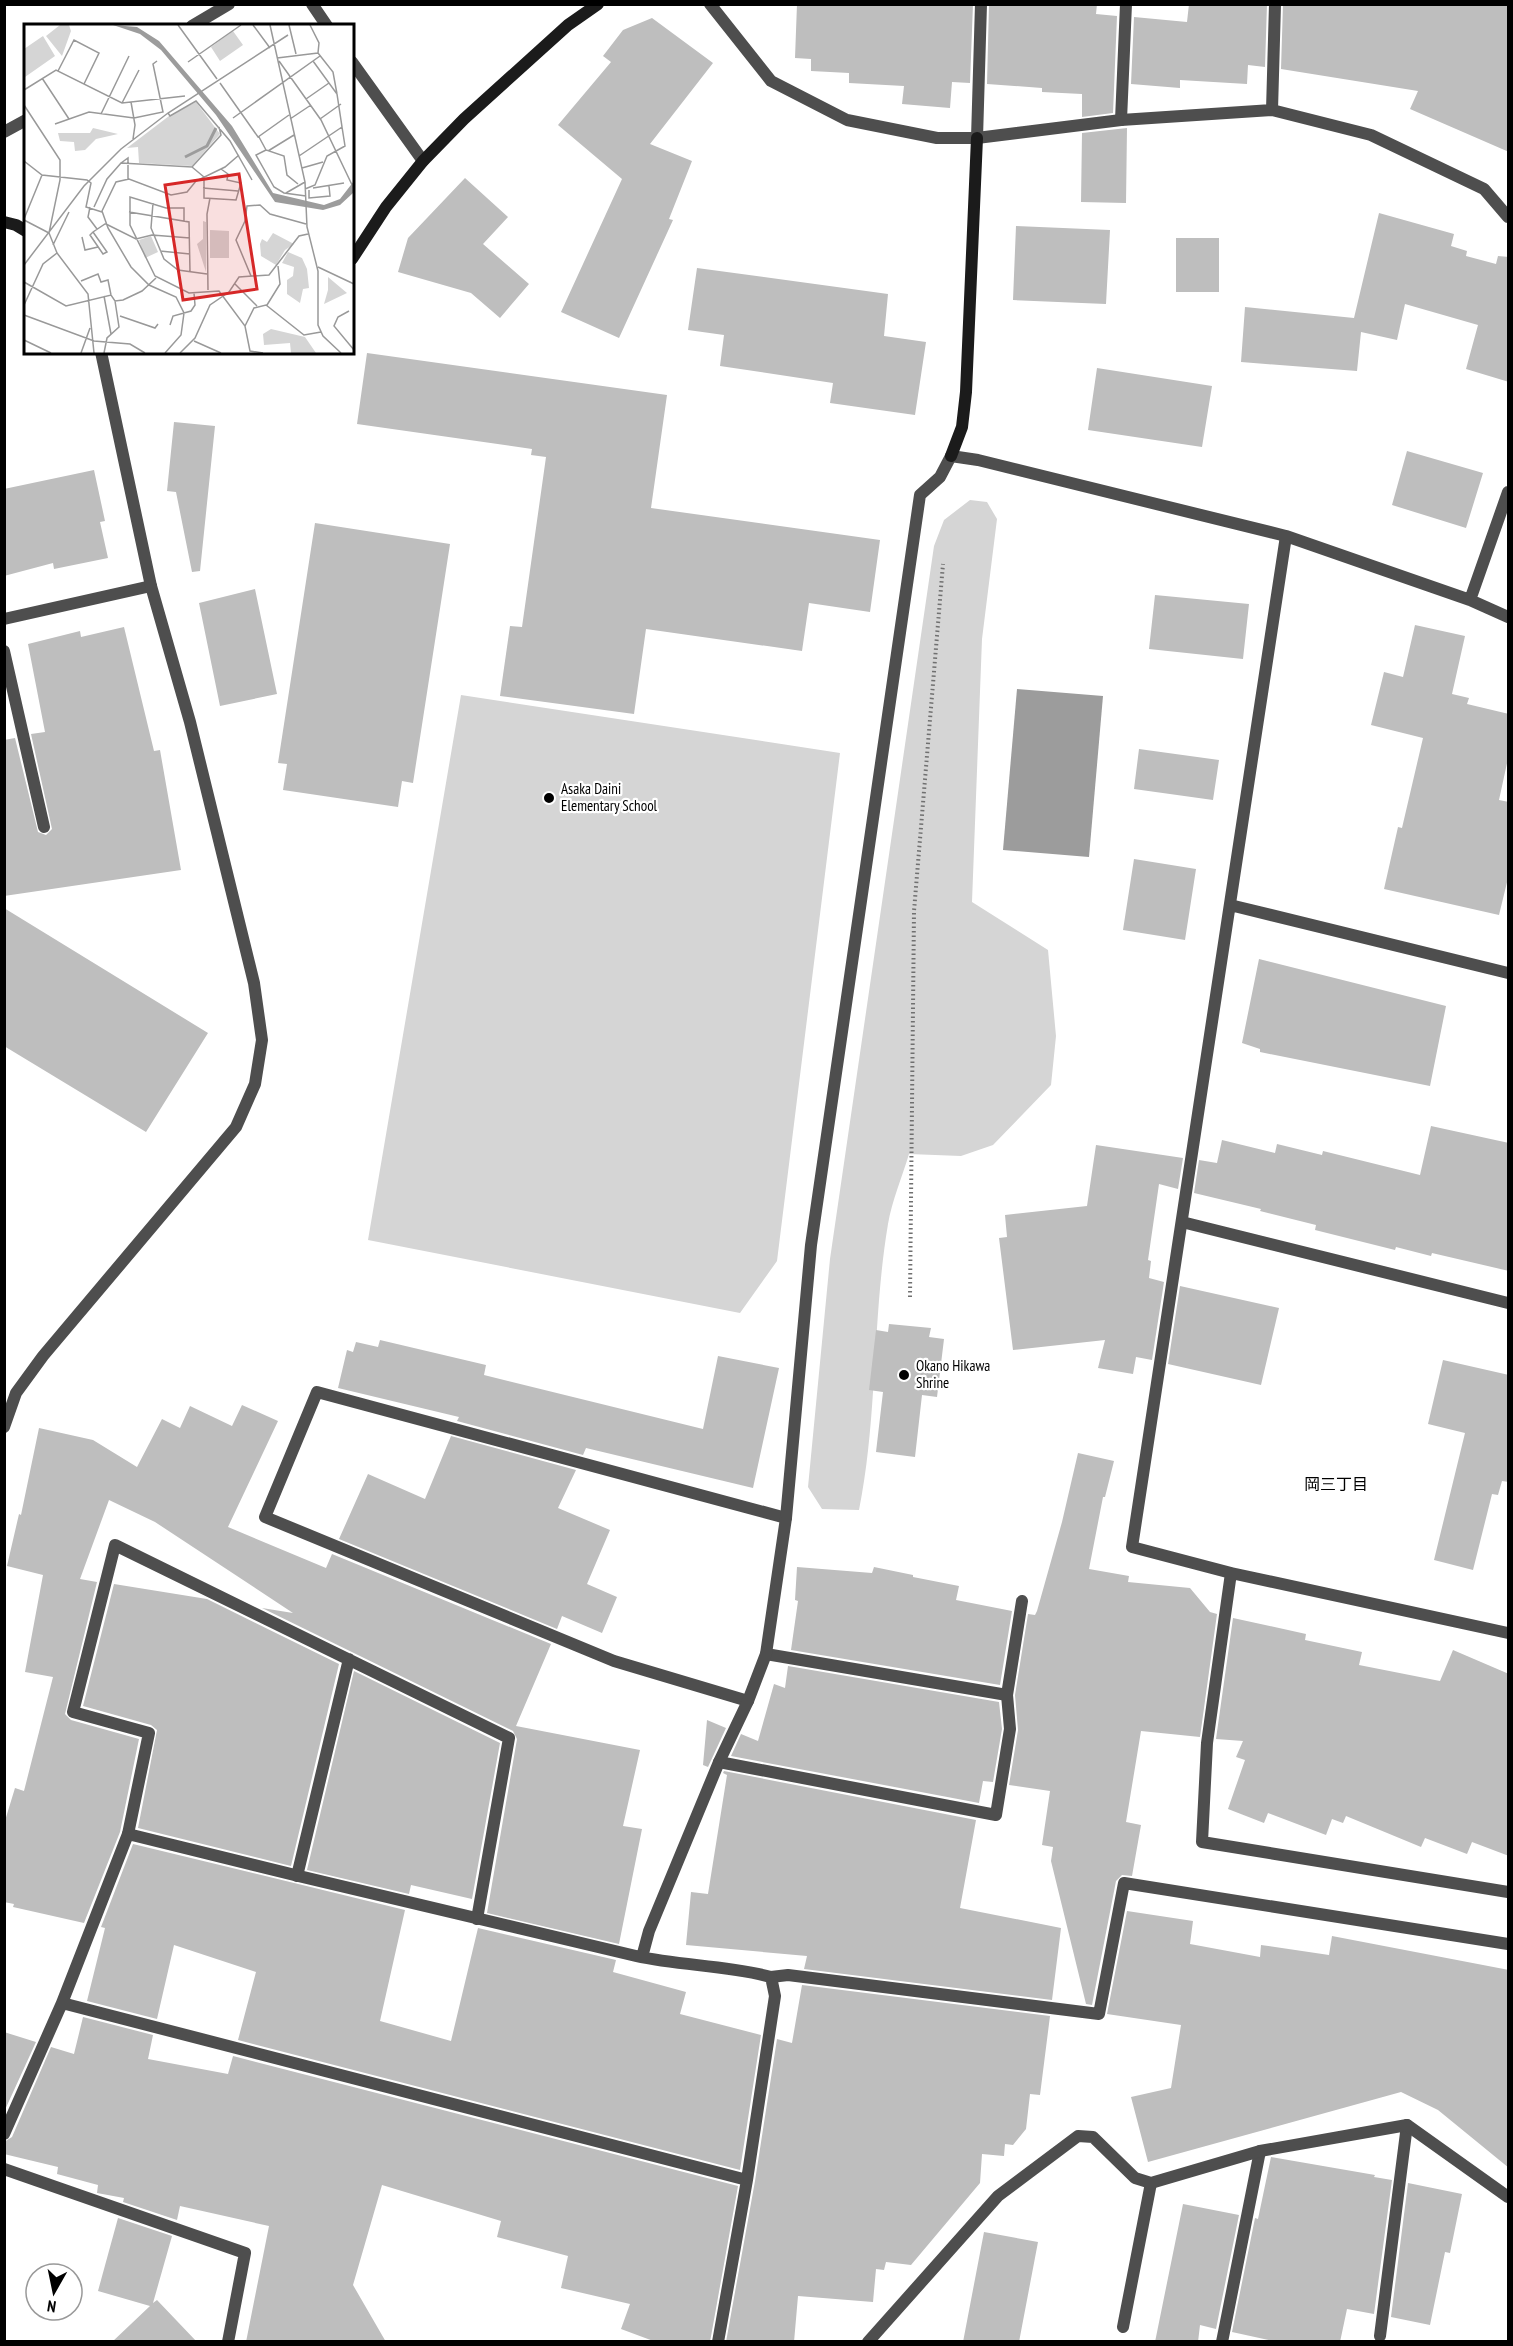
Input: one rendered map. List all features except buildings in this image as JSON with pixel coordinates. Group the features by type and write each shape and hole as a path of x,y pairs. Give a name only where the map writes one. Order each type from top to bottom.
{"street":[{"path":"195,24 229,4"},
{"path":"312,4 326,24"},
{"path":"354,256 386,207 423,161 481,103 568,26 598,4"},
{"path":"710,4 771,81 847,120 937,138 977,138 1121,120 1272,110 1371,135 1484,189 1509,217"},
{"path":"642,1957 649,1931 766,1654 786,1518 811,1245 921,495 940,477 962,427 966,392 981,4"},
{"path":"1121,120 1126,4"},
{"path":"1272,110 1275,4"},
{"path":"354,65 423,161"},
{"path":"4,132 24,121"},
{"path":"4,222 24,230"},
{"path":"4,1427 16,1393 43,1356 236,1126 255,1084 262,1040 254,983 190,722 151,586 101,354"},
{"path":"951,456 990,463 1286,536 1470,600 1509,617"},
{"path":"1470,600 1509,492"},
{"path":"1286,536 1132,1547 1231,1573 1509,1633"},
{"path":"4,619 151,586"},
{"path":"4,651 44,827"},
{"path":"1230,905 1509,974"},
{"path":"1182,1222 1509,1303"},
{"path":"748,1701 614,1661 265,1516 317,1392 786,1518"},
{"path":"4,2134 62,2003 128,1834 150,1733 73,1712 115,1545 509,1738 477,1919"},
{"path":"1231,1573 1207,1743 1202,1842 1509,1892"},
{"path":"719,1762 996,1815 1010,1729 1007,1695 1022,1601"},
{"path":"766,1654 1007,1695"},
{"path":"297,1876 349,1659"},
{"path":"128,1834 642,1957 752,1972 771,1977 788,1975 1099,2014 1124,1883 1509,1944"},
{"path":"718,2342 747,2180 775,1996 771,1977"},
{"path":"62,2003 747,2180"},
{"path":"1380,2336 1407,2125"},
{"path":"868,2342 998,2196 1078,2136 1093,2137 1134,2178 1151,2183 1260,2151 1407,2125 1509,2197"},
{"path":"1222,2342 1260,2151"},
{"path":"4,2169 245,2253 228,2342"},
{"path":"1123,2328 1151,2183"}],"path":[{"path":"910,1297 914,910 943,557"}],"shaded area":[{"path":"970,500 987,502 997,519 982,639 972,902 1048,950 1056,1036 1051,1085 993,1145 961,1156 909,1154 890,1215 883,1260 869,1439 859,1510 822,1509 808,1487 830,1259 934,546 944,520"},
{"path":"1017,689 1103,696 1089,857 1003,850"},
{"path":"461,695 840,753 777,1261 740,1313 368,1240"}],"place":[{"name":"Asaka Daini Elementary School","path":"549,798"},
{"name":"Okano Hikawa Shrine","path":"904,1375"}],"district":[{"name":"岡三丁目","path":"1336,1484"}]}
